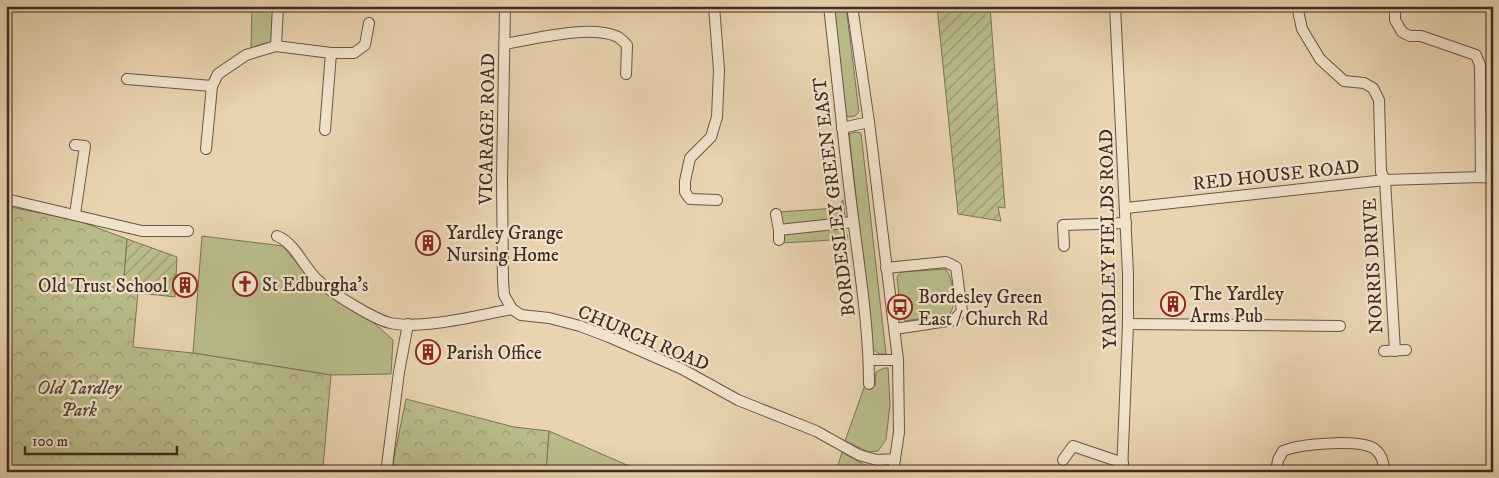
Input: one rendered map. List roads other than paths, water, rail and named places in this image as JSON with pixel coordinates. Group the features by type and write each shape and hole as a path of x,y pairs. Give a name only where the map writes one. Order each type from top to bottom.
{"street":[{"path":"276,46 278,6"},
{"name":"VICARAGE ROAD","path":"506,6 502,180 503,281 504,295 512,309"},
{"path":"714,6 719,70 718,117 711,137 690,158 685,181 685,192 690,200 717,200"},
{"name":"BORDESLEY GREEN EAST","path":"829,6 869,360 869,384"},
{"path":"852,6 869,122 898,360 898,432 893,472"},
{"name":"YARDLEY FIELDS ROAD","path":"1115,6 1126,208 1128,324 1123,467"},
{"name":"NORRIS DRIVE","path":"1296,6 1302,30 1320,59 1344,81 1364,83 1373,88 1379,100 1381,172 1385,180 1389,351 1406,350"},
{"path":"1395,6 1396,20 1402,32 1410,36 1421,36 1476,55 1480,65 1482,177"},
{"path":"206,149 212,86 218,74 246,55 276,46 331,53 354,53 365,45 369,23"},
{"path":"505,44 557,34 583,32 608,34 618,37 627,45 626,74"},
{"path":"325,130 331,53"},
{"path":"127,79 212,86"},
{"path":"842,128 869,122"},
{"path":"75,145 85,146 75,214"},
{"name":"RED HOUSE ROAD","path":"1126,208 1385,180 1493,178"},
{"path":"6,200 75,214 142,231 188,231"},
{"path":"776,214 779,235 853,222"},
{"path":"1064,246 1063,225 1126,223"},
{"name":"CHURCH ROAD","path":"277,236 286,240 320,283 356,306 390,323 440,322 512,309 522,315 549,318 580,326 610,337 682,369 738,400 816,431 859,455 877,460 895,459"},
{"path":"886,268 946,262 956,267 962,311 954,320 895,329"},
{"path":"386,466 399,372 408,324"},
{"path":"1128,324 1340,326"},
{"path":"869,360 898,360"},
{"path":"1276,472 1278,460 1283,451 1294,447 1337,444 1363,445 1376,450 1384,461 1384,472"},
{"path":"1063,460 1072,446 1123,467"}],"place":[{"name":"Yardley Grange Nursing Home","path":"428,243"},
{"name":"St Edburgha's","path":"245,284"},
{"name":"Old Trust School","path":"185,285"},
{"name":"The Yardley Arms Pub","path":"1173,304"},
{"name":"Bordesley Green East / Church Rd","path":"900,307"},
{"name":"Parish Office","path":"428,352"}],"park label":[{"name":"Old Yardley Park","path":"79,398"}]}
